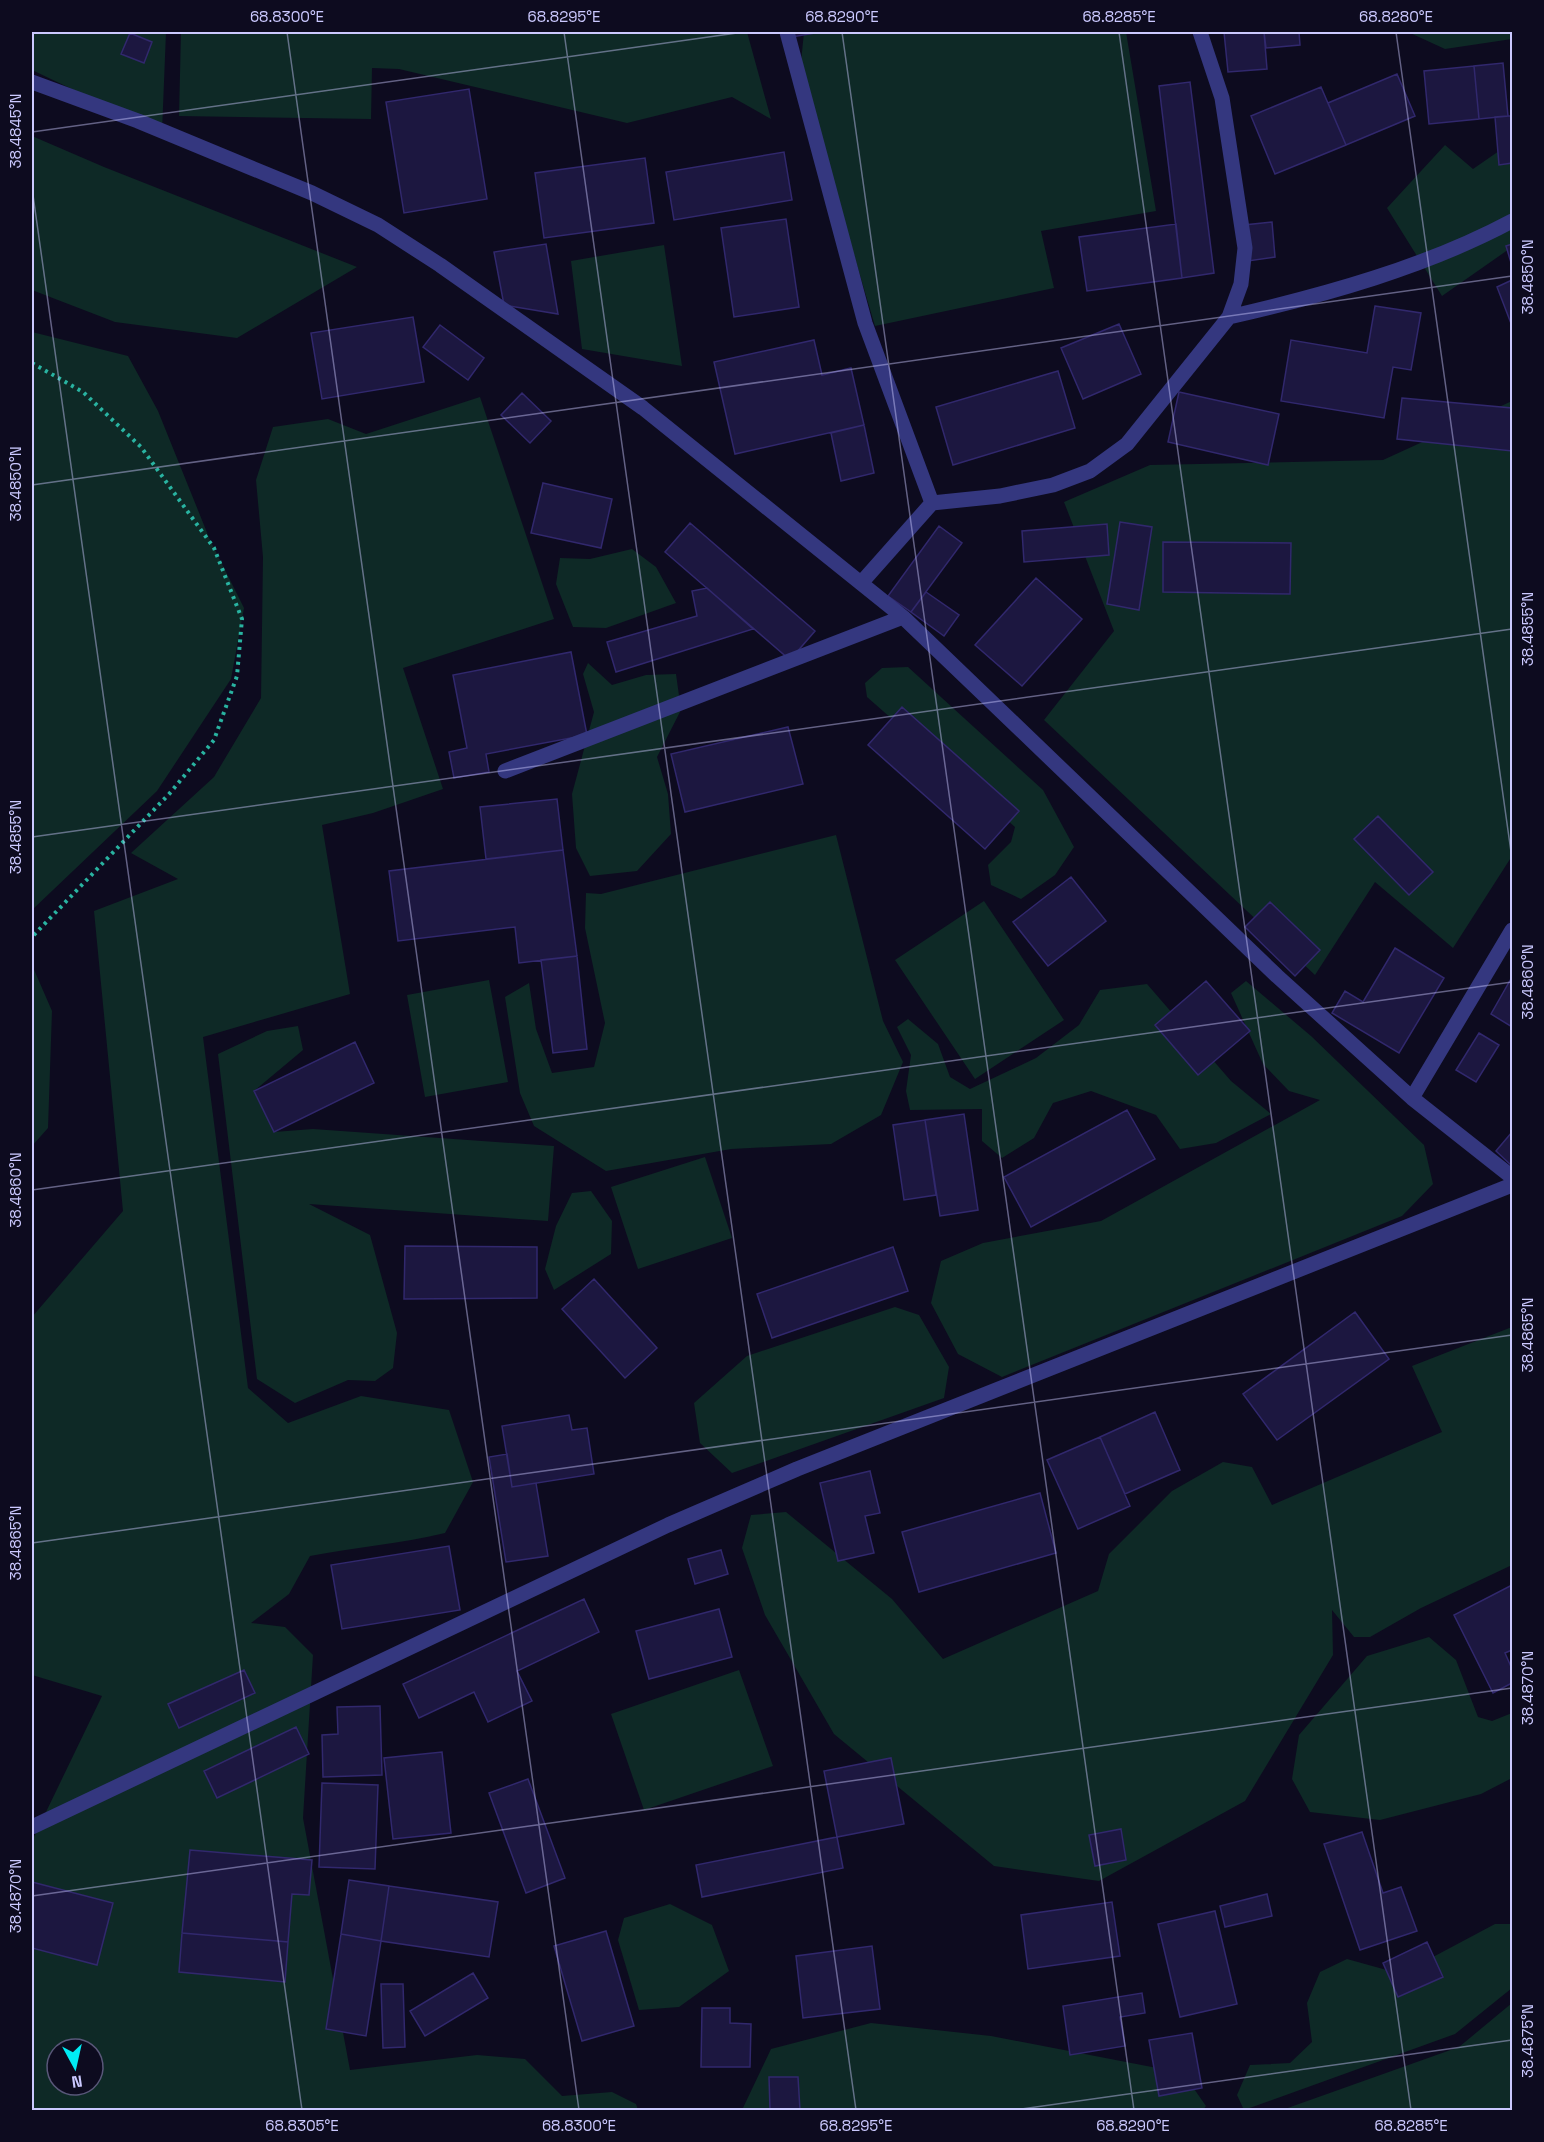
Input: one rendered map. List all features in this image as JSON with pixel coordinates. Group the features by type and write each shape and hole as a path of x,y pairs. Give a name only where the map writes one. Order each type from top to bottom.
{"lane":[{"path":"787,32 865,323 932,503"},
{"path":"862,582 932,503 1000,496 1053,485 1090,471 1127,444 1229,317 1241,284 1245,248 1222,98 1200,32"},
{"path":"32,82 149,125 312,193 378,225 440,265 643,408 862,582 903,618 1277,976 1412,1098 1512,1177"},
{"path":"1229,317 1416,264 1475,241 1512,221"},
{"path":"505,771 903,618"},
{"path":"1412,1098 1512,930"},
{"path":"32,1827 678,1520 797,1469 1512,1185"}],"path":[{"path":"32,363 84,392 141,447 214,548 242,619 237,676 214,740 170,793 32,937"}],"green space":[{"path":"32,32 166,32 162,132 32,70"},
{"path":"181,32 747,32 771,119 732,97 627,123 399,69 372,68 371,119 179,116"},
{"path":"804,32 1126,32 1156,211 1041,231 1054,288 875,326 800,72"},
{"path":"1408,32 1512,32 1512,39 1445,49"},
{"path":"32,136 104,167 357,267 237,338 115,322 32,290"},
{"path":"1512,142 1512,247 1442,296 1387,208 1445,145 1473,169"},
{"path":"664,245 682,366 582,349 571,261"},
{"path":"32,332 128,356 158,411 210,540 244,608 231,679 157,791 32,910"},
{"path":"480,397 554,619 403,668 443,789 373,813 322,825 350,994 203,1037 248,1388 288,1423 361,1396 449,1410 473,1482 445,1533 310,1556 289,1594 251,1623 285,1627 313,1655 303,1818 350,2070 477,2055 525,2059 562,2096 612,2092 636,2104 638,2110 32,2110 32,1841 102,1696 32,1675 32,1317 123,1211 94,911 178,879 131,853 214,777 261,698 263,557 256,480 273,427 328,419 366,434"},
{"path":"1512,401 1512,856 1453,948 1375,882 1315,975 1044,720 1114,631 1064,502 1150,465 1383,460"},
{"path":"632,549 656,567 676,603 606,628 573,627 556,584 560,558 590,559"},
{"path":"588,663 612,685 646,675 676,674 681,710 657,757 668,794 671,834 637,871 590,876 576,848 572,794 594,712 583,674"},
{"path":"908,667 1043,790 1074,847 1055,875 1021,899 991,885 988,865 1011,842 1015,827 867,697 865,683 882,668"},
{"path":"836,835 883,1021 903,1062 881,1115 831,1144 731,1149 606,1171 534,1126 520,1093 505,997 529,983 536,1029 552,1073 594,1067 605,1023 585,928 586,893 601,894"},
{"path":"984,901 1064,1020 975,1079 895,960"},
{"path":"32,965 52,1011 48,1128 32,1146"},
{"path":"489,980 508,1082 425,1097 407,995"},
{"path":"1246,981 1311,1036 1424,1145 1433,1184 1402,1216 1002,1377 958,1354 931,1303 941,1261 983,1243 1101,1221 1320,1100 1289,1091 1263,1064 1231,993"},
{"path":"1147,984 1231,1081 1271,1114 1216,1143 1180,1149 1156,1115 1091,1091 1053,1103 1034,1138 1002,1158 982,1141 982,1109 910,1110 906,1091 911,1055 897,1027 908,1019 938,1044 950,1077 970,1089 1036,1058 1079,1025 1100,990"},
{"path":"298,1026 303,1050 254,1091 274,1132 313,1129 554,1146 548,1221 309,1204 370,1235 397,1333 393,1368 375,1381 348,1380 295,1403 257,1379 218,1054 267,1031"},
{"path":"705,1157 732,1238 638,1269 611,1187"},
{"path":"591,1191 612,1221 611,1254 554,1290 545,1269 556,1226 572,1193"},
{"path":"895,1307 919,1315 949,1367 944,1398 732,1473 700,1443 694,1403 747,1356"},
{"path":"1512,1327 1512,1565 1421,1608 1370,1637 1354,1637 1332,1610 1333,1655 1245,1801 1099,1881 994,1866 834,1734 765,1615 742,1548 751,1515 786,1512 892,1599 943,1659 1098,1591 1109,1554 1172,1491 1223,1462 1252,1467 1272,1505 1442,1432 1412,1366"},
{"path":"1429,1637 1456,1660 1478,1717 1492,1721 1512,1713 1512,1778 1481,1794 1380,1820 1310,1812 1292,1779 1299,1735 1367,1656"},
{"path":"739,1670 773,1766 644,1810 611,1714"},
{"path":"670,1904 712,1925 729,1971 679,2007 639,2010 618,1940 624,1918"},
{"path":"1495,1924 1512,1924 1512,1988 1455,2034 1244,2110 1237,2095 1250,2065 1290,2063 1312,2042 1307,2003 1320,1972 1347,1959 1401,1974"},
{"path":"1512,2003 1512,2110 1282,2110 1459,2047"},
{"path":"871,2023 991,2036 1183,2073 1206,2106 1203,2110 742,2110 771,2049"}],"building":[{"path":"791,32 821,32 792,37"},
{"path":"1224,32 1264,32 1267,69 1228,72"},
{"path":"1264,32 1299,32 1300,45 1266,48"},
{"path":"130,33 152,42 144,63 121,54"},
{"path":"1503,63 1508,116 1479,119 1474,66"},
{"path":"1474,66 1479,119 1429,124 1424,71"},
{"path":"1397,74 1415,116 1346,145 1328,103"},
{"path":"1190,82 1214,273 1182,278 1159,86"},
{"path":"1321,87 1346,145 1275,174 1251,116"},
{"path":"469,89 487,199 404,213 386,102"},
{"path":"1512,116 1512,163 1499,165 1495,117"},
{"path":"784,152 792,200 674,220 666,172"},
{"path":"645,158 654,223 544,238 535,173"},
{"path":"786,219 799,307 734,317 721,228"},
{"path":"1272,222 1275,257 1248,261 1244,225"},
{"path":"1176,224 1182,278 1087,291 1079,237"},
{"path":"546,244 558,314 504,305 494,252"},
{"path":"1512,244 1512,266 1506,246"},
{"path":"1512,280 1512,326 1497,287"},
{"path":"1375,306 1421,313 1411,370 1393,367 1384,418 1281,401 1291,340 1367,353"},
{"path":"413,317 424,382 322,399 311,333"},
{"path":"1119,324 1141,374 1083,399 1061,348"},
{"path":"440,325 484,358 468,380 423,347"},
{"path":"814,340 822,375 851,368 864,425 735,454 714,362"},
{"path":"1058,371 1075,428 953,465 936,407"},
{"path":"1179,392 1279,414 1268,465 1168,442"},
{"path":"522,393 551,421 530,443 501,415"},
{"path":"1402,398 1512,408 1512,451 1397,439"},
{"path":"864,425 874,473 841,481 831,433"},
{"path":"543,483 612,499 601,548 531,533"},
{"path":"1120,522 1152,527 1139,610 1107,604"},
{"path":"690,523 815,631 790,660 665,552"},
{"path":"1107,524 1109,555 1024,562 1022,531"},
{"path":"939,526 962,543 911,612 888,596"},
{"path":"1163,542 1291,543 1290,594 1163,592"},
{"path":"1036,578 1082,619 1022,686 975,645"},
{"path":"707,588 753,629 616,672 607,642 697,616 692,591"},
{"path":"926,592 959,615 944,636 911,612"},
{"path":"571,652 587,735 486,754 489,772 454,778 449,752 467,748 453,675"},
{"path":"902,707 1019,811 985,849 868,745"},
{"path":"788,727 803,784 685,812 671,754"},
{"path":"557,799 563,850 486,859 480,807"},
{"path":"1378,816 1433,872 1409,895 1354,839"},
{"path":"563,850 577,956 519,963 515,927 398,941 389,871"},
{"path":"1071,877 1106,921 1048,966 1013,922"},
{"path":"1270,902 1320,950 1295,976 1245,927"},
{"path":"1395,948 1444,978 1399,1053 1332,1013 1345,991 1363,1002"},
{"path":"577,956 587,1049 553,1053 541,960"},
{"path":"1512,977 1512,1027 1491,1014"},
{"path":"1206,981 1250,1031 1198,1075 1155,1025"},
{"path":"1479,1033 1499,1045 1476,1082 1456,1070"},
{"path":"355,1042 374,1083 274,1132 254,1091"},
{"path":"1127,1110 1155,1159 1031,1227 1004,1177"},
{"path":"964,1114 978,1210 940,1216 925,1120"},
{"path":"925,1120 936,1195 904,1200 893,1125"},
{"path":"1512,1132 1512,1166 1496,1151"},
{"path":"405,1246 537,1247 537,1298 404,1299"},
{"path":"893,1247 908,1291 772,1338 757,1294"},
{"path":"594,1279 657,1348 625,1378 562,1309"},
{"path":"1355,1312 1389,1359 1277,1440 1243,1394"},
{"path":"1155,1412 1180,1470 1125,1494 1100,1437"},
{"path":"569,1415 572,1430 587,1428 594,1474 512,1487 502,1426"},
{"path":"1100,1437 1130,1506 1078,1529 1047,1460"},
{"path":"507,1454 512,1487 536,1483 548,1556 506,1562 489,1457"},
{"path":"870,1471 880,1513 865,1516 874,1553 838,1561 820,1483"},
{"path":"1040,1493 1056,1553 919,1592 902,1532"},
{"path":"449,1546 460,1610 342,1629 331,1565"},
{"path":"721,1550 728,1574 695,1584 688,1559"},
{"path":"1512,1585 1512,1650 1505,1653 1512,1669 1512,1683 1493,1693 1454,1615"},
{"path":"584,1599 599,1632 517,1671 532,1701 488,1722 474,1692 419,1718 403,1684"},
{"path":"719,1609 732,1657 649,1679 636,1631"},
{"path":"244,1670 255,1693 179,1728 168,1704"},
{"path":"380,1706 382,1775 323,1777 322,1735 338,1734 337,1707"},
{"path":"296,1727 309,1754 217,1798 204,1771"},
{"path":"442,1752 451,1833 393,1839 384,1758"},
{"path":"891,1758 904,1824 837,1837 824,1771"},
{"path":"528,1779 565,1878 526,1893 489,1793"},
{"path":"322,1783 378,1785 375,1869 319,1867"},
{"path":"1121,1829 1126,1860 1095,1866 1089,1835"},
{"path":"1362,1832 1383,1893 1401,1887 1417,1931 1360,1950 1324,1844"},
{"path":"837,1837 843,1868 702,1897 696,1865"},
{"path":"190,1850 312,1860 309,1895 292,1894 288,1942 182,1933"},
{"path":"349,1880 389,1886 381,1941 341,1934"},
{"path":"32,1882 113,1903 97,1965 32,1948"},
{"path":"389,1886 498,1902 489,1957 381,1941"},
{"path":"1267,1894 1272,1916 1225,1927 1220,1906"},
{"path":"1112,1902 1120,1956 1028,1969 1021,1915"},
{"path":"1215,1911 1237,2004 1180,2017 1158,1924"},
{"path":"606,1931 634,2026 582,2041 554,1946"},
{"path":"182,1933 288,1942 285,1982 179,1972"},
{"path":"341,1934 381,1941 366,2036 326,2029"},
{"path":"1427,1942 1443,1977 1398,1997 1383,1963"},
{"path":"872,1946 880,2009 803,2018 796,1956"},
{"path":"473,1973 488,1998 425,2036 410,2011"},
{"path":"381,1984 403,1984 405,2047 383,2048"},
{"path":"1142,1993 1145,2013 1120,2017 1125,2046 1070,2055 1063,2006"},
{"path":"702,2008 730,2008 730,2023 751,2024 750,2067 701,2067"},
{"path":"1192,2033 1202,2088 1159,2096 1149,2040"},
{"path":"769,2077 798,2077 800,2110 770,2110"}]}
